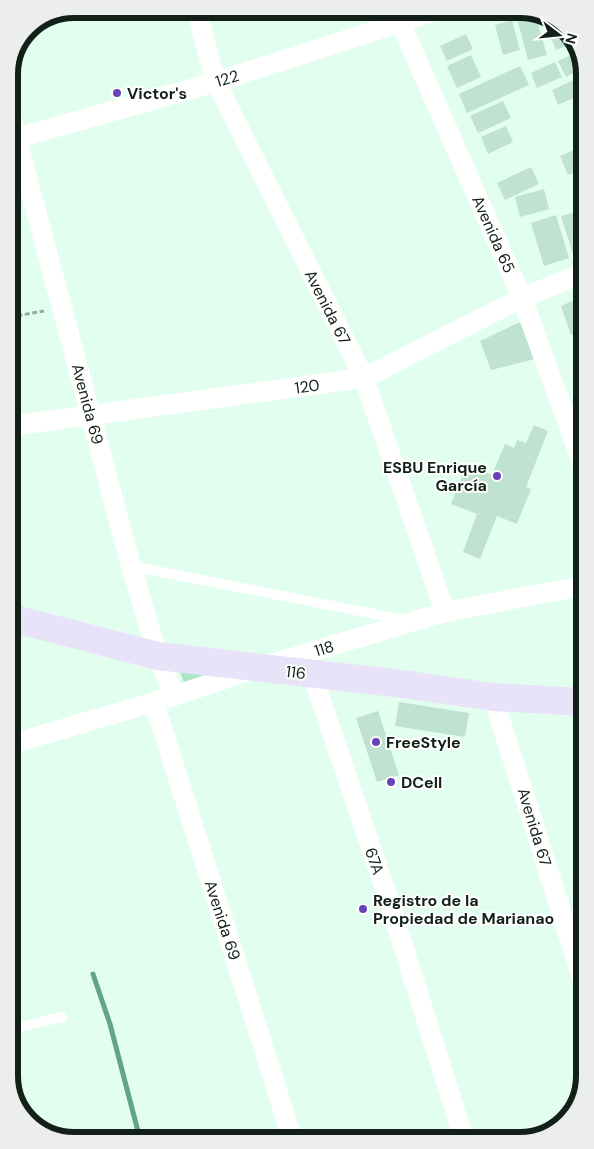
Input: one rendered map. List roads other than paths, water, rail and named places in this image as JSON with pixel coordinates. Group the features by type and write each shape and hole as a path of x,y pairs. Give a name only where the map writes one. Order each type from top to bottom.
{"street":[{"name":"Avenida 67","path":"198,18 216,82 364,378 445,612"},
{"name":"122","path":"18,137 216,82 390,18"},
{"name":"Avenida 65","path":"399,18 522,298 576,446"},
{"name":"Avenida 69","path":"18,156 131,566 158,656 174,696"},
{"name":"120","path":"18,425 364,378 522,298 576,276"},
{"name":"118","path":"18,742 445,612 576,587"},
{"name":"116","path":"18,620 158,656 494,697 576,702"},
{"name":"67A","path":"312,674 388,898 462,1132"},
{"name":"Avenida 67","path":"494,697 576,958"},
{"name":"Avenida 69","path":"154,702 290,1131"}],"lane":[{"path":"131,566 414,621"},
{"path":"18,1028 62,1017"}],"waterway":[{"path":"93,974 110,1024 138,1131"}],"place":[{"name":"Victor's","path":"117,93"},
{"name":"ESBU Enrique García","path":"497,476"},
{"name":"FreeStyle","path":"376,742"},
{"name":"DCell","path":"391,782"},
{"name":"Registro de la Propiedad de Marianao","path":"363,909"}]}
